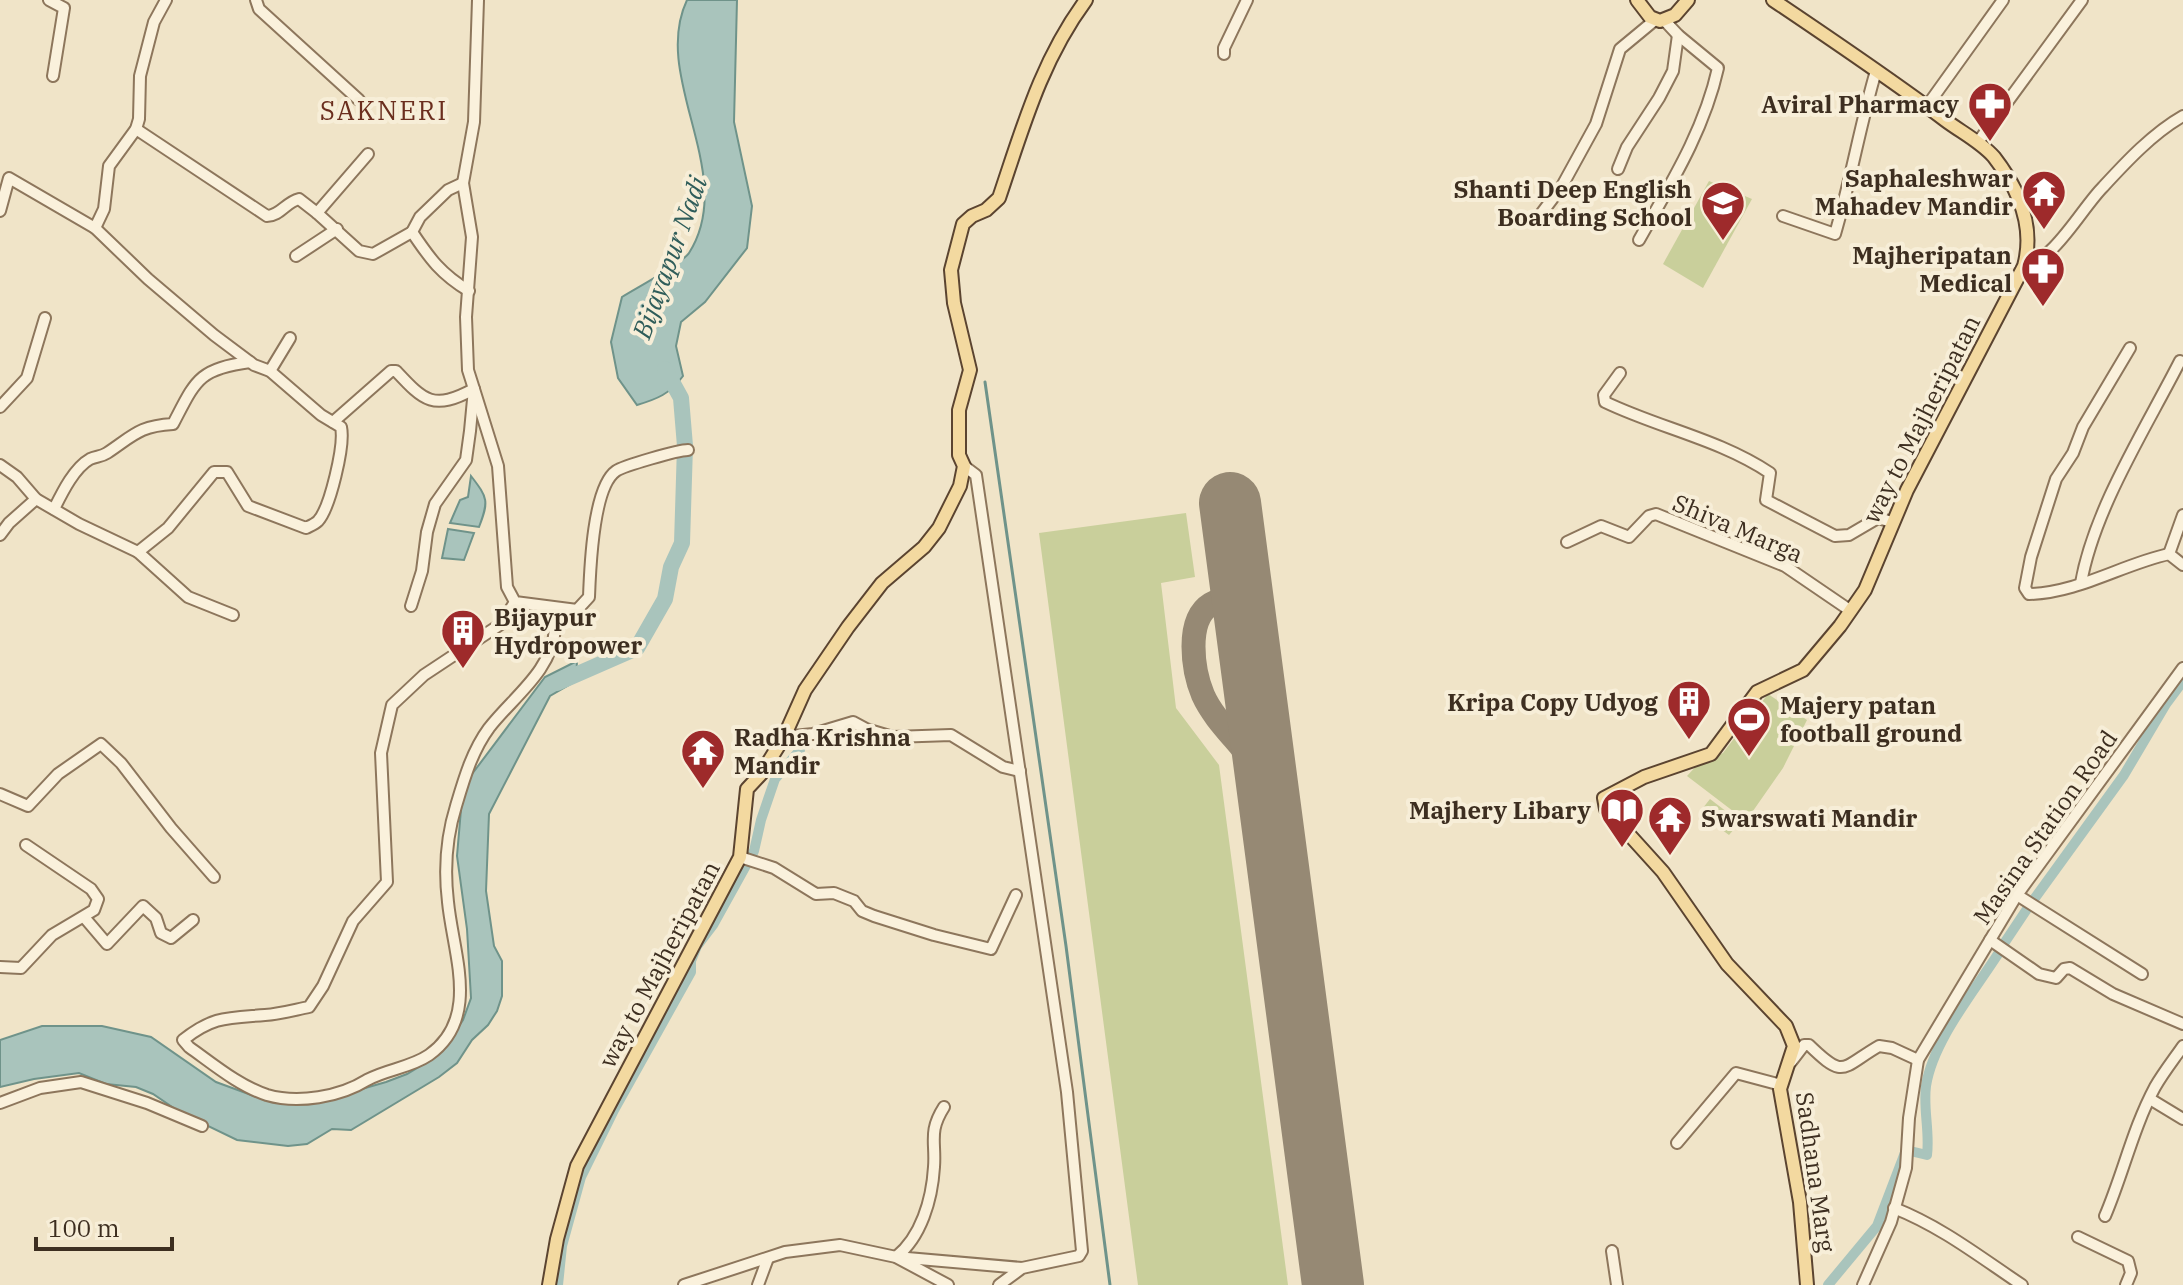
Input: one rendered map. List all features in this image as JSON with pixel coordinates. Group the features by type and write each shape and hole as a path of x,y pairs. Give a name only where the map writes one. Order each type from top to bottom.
{"main road":[{"name":"way to Majheripatan","path":"549,1285 557,1239 577,1166 740,857 747,789 761,774 784,737 805,690 848,627 882,583 924,547 939,528 960,486 964,466 959,455 959,410 970,370 954,303 951,270 963,224 999,198 1041,74 1068,24 1086,0"},
{"path":"1637,0 1650,17 1660,20 1675,15 1688,0"},
{"name":"way to Majheripatan","path":"1631,838 1606,809 1604,798 1644,777 1711,754 1757,692 1803,670 1851,611 1865,590 1892,522 2024,266 2027,229 2018,194 1993,155 1773,0"},
{"name":"Sadhana Marg","path":"1631,838 1663,872 1727,964 1786,1026 1794,1046 1780,1089 1800,1202 1807,1285"}],"street":[{"path":"49,0 64,8 53,76"},
{"path":"95,228 104,209 109,166 136,129 140,76 154,22 166,0"},
{"path":"256,0 259,9 359,100"},
{"path":"478,0 474,122 463,183 472,237 465,344 468,370 498,466 507,587 515,602"},
{"path":"1224,54 1247,0"},
{"path":"1927,106 2003,0"},
{"path":"1978,142 2082,0"},
{"path":"1535,222 1562,186 1596,124 1620,49 1660,20 1718,68 1711,101 1696,137 1639,240"},
{"path":"1618,169 1627,147 1673,71 1678,35"},
{"path":"1783,216 1835,234 1852,178 1858,131 1876,71"},
{"path":"2024,266 2035,264 2047,255 2102,187 2165,126 2183,116"},
{"path":"136,129 267,216 276,215 299,199 359,251 373,254 412,232 420,217 448,190 463,183"},
{"path":"317,213 368,154"},
{"path":"0,211 9,178 95,228 148,279 250,362 270,371 341,427 341,462 319,520 306,528 248,506 227,472 214,472 168,528 138,552"},
{"path":"296,256 337,229"},
{"path":"412,232 433,264 469,291"},
{"path":"0,407 27,378 45,318"},
{"path":"270,371 290,338"},
{"path":"2130,348 2056,479 2031,557 2025,588 2029,594 2040,593 2169,554"},
{"path":"2081,583 2090,546 2104,512 2180,361"},
{"path":"54,509 61,494 87,460 103,456 123,440 149,426 173,424 189,394 206,374 215,368 250,362"},
{"path":"333,422 391,371 396,371 420,396 435,402 474,389"},
{"path":"1620,373 1604,395 1605,402 1635,417 1666,425 1747,458 1770,473 1766,500 1835,536 1849,535 1878,518 1892,522"},
{"path":"411,606 422,571 427,532 435,504 466,460 474,389"},
{"path":"515,602 501,624 424,675 392,705 381,753 387,882 353,921 323,986 309,1007 268,1015 225,1017 202,1025 183,1040 237,1080 267,1095 300,1099 324,1096 405,1068 430,1054 451,1035 459,1010 460,971 448,903 446,848 470,763 489,729 542,666 554,646 555,629 589,597 590,551 605,484 617,470 684,450"},
{"path":"0,465 17,477 36,499 149,559 188,597 233,615"},
{"path":"684,1285 785,1252 840,1245 896,1257 1022,1268 1079,1256 1082,1251 1067,1092 976,475 964,466"},
{"path":"0,535 36,499"},
{"name":"Shiva Marga","path":"1567,542 1601,526 1629,537 1649,516 1656,514 1785,566 1851,611"},
{"path":"2169,554 2183,515"},
{"path":"2169,554 2183,565"},
{"path":"515,602 577,610"},
{"name":"Masina Station Road","path":"1863,1285 1891,1222 1906,1168 1909,1118 1918,1060 2017,895 2183,668"},
{"path":"784,737 813,734 853,722 893,737 951,735 1003,767 1020,771"},
{"path":"0,794 28,806 58,774 101,744 121,763 214,877"},
{"path":"0,967 21,968 52,935 94,910 98,899 91,889 26,845"},
{"path":"740,857 774,868 816,894 834,893 854,901 862,911 874,916 991,949 1016,895"},
{"path":"2017,895 2142,974"},
{"path":"84,917 107,944 143,906 156,918 161,933 171,938 193,920"},
{"path":"1990,940 2039,974 2054,979 2064,969 2070,968 2113,994 2183,1024"},
{"path":"1790,1063 1804,1045 1809,1045 1826,1063 1840,1069 1847,1068 1879,1046 1892,1048 1918,1060"},
{"path":"2105,1216 2150,1099 2183,1046"},
{"path":"1677,1143 1736,1073 1781,1085"},
{"path":"0,1103 40,1088 81,1082 147,1103 202,1126"},
{"path":"2150,1099 2182,1117"},
{"path":"896,1257 909,1246 919,1231 934,1166 932,1133 944,1107"},
{"path":"1894,1208 1925,1220 1967,1245 1985,1262 2022,1285"},
{"path":"2078,1237 2128,1261 2131,1273 2126,1285"},
{"path":"1612,1251 1617,1285"},
{"path":"896,1257 948,1285"},
{"path":"758,1285 768,1258"},
{"path":"999,1285 1022,1268"}],"green space":[{"path":"1709,181 1752,199 1703,288 1663,264"},
{"path":"1186,513 1195,577 1161,583 1176,708 1219,765 1288,1285 1138,1285 1039,533"},
{"name":"Majery patan football ground","path":"1768,694 1807,720 1783,768 1746,821 1687,776 1699,763 1723,753"},
{"path":"1710,799 1740,822 1729,835 1699,813"}],"water":[{"path":"687,0 737,0 734,122 752,206 747,248 705,302 681,322 676,346 683,376 663,395 637,405 618,378 611,342 622,297 685,258 702,223 705,191 701,159 679,61 679,30"},
{"path":"471,476 485,500 479,527 450,523 460,500 468,497"},
{"path":"448,529 474,533 464,560 442,558"},
{"path":"577,661 576,681 550,696 489,814 486,891 494,946 502,961 502,996 488,1025 472,1040 457,1063 439,1077 351,1130 332,1129 307,1144 288,1146 237,1140 181,1113 153,1094 136,1087 106,1084 79,1073 0,1087 0,1040 42,1026 102,1026 151,1037 216,1082 254,1096 284,1102 341,1095 386,1082 432,1059 463,1020 471,998 467,929 457,856 463,786 545,677"}],"waterway":[{"name":"Bijayapur Nadi","path":"557,683 637,648 665,599 671,567 682,543 685,446 681,398 665,369"},
{"path":"985,382 1066,946 1110,1285"},
{"path":"2032,902 2124,775 2183,681"},
{"path":"558,1285 562,1246 581,1177 614,1110 691,972 691,961 697,946 713,925 754,851 775,779 800,750"},
{"path":"2005,942 2029,906"},
{"path":"1828,1285 1877,1226 1906,1150 1927,1155 1925,1095 1930,1069 1955,1018 1998,954"}],"taxiway":[{"path":"1254,686 1263,641 1262,620 1242,601 1228,599 1211,604 1197,622 1194,633 1194,660 1199,685 1214,714 1260,773 1270,803"}],"runway":[{"path":"1230,503 1333,1285"}],"place":[{"name":"Aviral Pharmacy","path":"1990,143"},
{"name":"Saphaleshwar Mahadev Mandir","path":"2044,231"},
{"name":"Shanti Deep English Boarding School","path":"1723,242"},
{"name":"Majheripatan Medical","path":"2043,308"},
{"name":"Bijaypur Hydropower","path":"463,670"},
{"name":"Kripa Copy Udyog","path":"1689,741"},
{"name":"Majery patan football ground","path":"1749,758"},
{"name":"Radha Krishna Mandir","path":"703,790"},
{"name":"Majhery Libary","path":"1622,849"},
{"name":"Swarswati Mandir","path":"1670,857"}],"district":[{"name":"SAKNERI","path":"384,110"}]}
